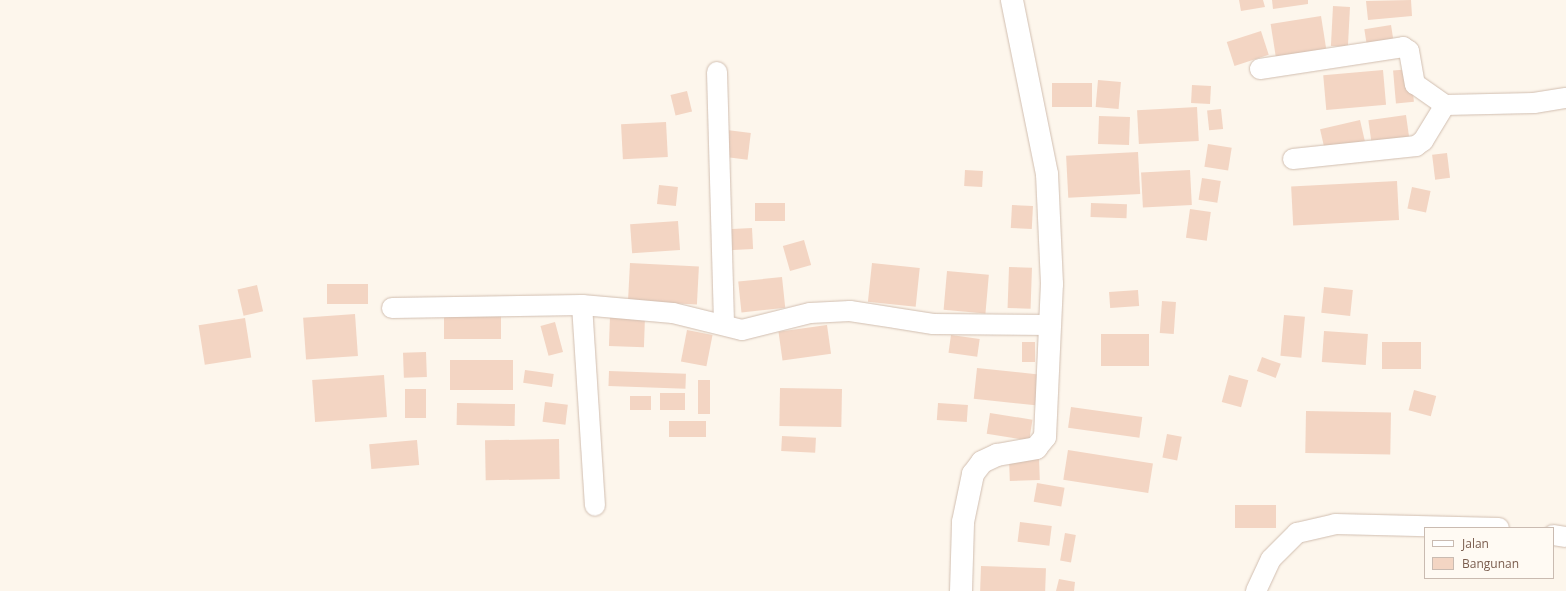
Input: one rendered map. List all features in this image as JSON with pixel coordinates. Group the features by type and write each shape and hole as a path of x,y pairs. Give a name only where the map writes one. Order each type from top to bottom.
{"street":[{"path":"961,591 963,522 973,474 982,462 997,455 1036,448 1045,437 1052,284 1047,174 1012,0"},
{"path":"1260,69 1403,47 1409,51 1415,84 1445,105 1534,103 1566,98"},
{"path":"717,72 724,325"},
{"path":"1293,159 1416,146 1423,141 1445,105"},
{"path":"392,308 582,305 673,313 742,330 810,313 850,311 932,324 1050,325"},
{"path":"582,305 595,506"},
{"path":"1256,591 1271,559 1297,533 1335,524 1458,527"},
{"path":"1554,535 1566,537"}],"building":[{"path":"1239,0 1263,0 1265,7 1241,11"},
{"path":"1272,0 1308,0 1308,4 1273,9"},
{"path":"1411,0 1412,16 1368,20 1366,1"},
{"path":"1333,6 1350,7 1348,47 1331,46"},
{"path":"1321,16 1327,55 1277,62 1271,24"},
{"path":"1391,25 1394,43 1367,47 1364,29"},
{"path":"1261,31 1269,55 1234,66 1227,42"},
{"path":"1411,69 1414,102 1396,103 1393,71"},
{"path":"1383,70 1386,105 1326,110 1323,75"},
{"path":"1098,80 1121,82 1119,109 1096,107"},
{"path":"1052,83 1092,83 1092,107 1052,107"},
{"path":"1192,85 1211,86 1210,104 1191,103"},
{"path":"687,91 692,111 676,115 671,95"},
{"path":"1197,107 1199,141 1139,144 1137,110"},
{"path":"1221,109 1223,129 1209,130 1207,110"},
{"path":"1406,115 1410,143 1372,148 1368,120"},
{"path":"1099,116 1130,117 1129,145 1098,144"},
{"path":"1360,120 1365,141 1325,151 1320,129"},
{"path":"666,122 668,157 623,159 621,124"},
{"path":"727,130 751,133 748,160 724,157"},
{"path":"1208,144 1232,148 1228,170 1204,167"},
{"path":"1138,152 1140,194 1068,198 1066,156"},
{"path":"1447,153 1450,178 1435,180 1432,155"},
{"path":"965,170 983,171 982,187 964,186"},
{"path":"1190,170 1192,205 1143,208 1141,173"},
{"path":"1202,178 1221,181 1217,203 1199,200"},
{"path":"1397,181 1399,220 1293,225 1291,187"},
{"path":"659,185 678,187 676,206 657,204"},
{"path":"1412,187 1431,191 1426,212 1407,209"},
{"path":"755,203 785,203 785,221 755,221"},
{"path":"1091,203 1127,204 1126,218 1091,217"},
{"path":"1012,205 1033,206 1032,229 1011,228"},
{"path":"1190,209 1211,212 1207,241 1186,238"},
{"path":"678,221 680,250 632,253 630,224"},
{"path":"752,228 753,249 728,250 727,229"},
{"path":"804,240 811,265 790,271 783,246"},
{"path":"630,263 699,267 697,305 628,301"},
{"path":"872,263 920,268 916,307 868,302"},
{"path":"1009,267 1032,268 1031,309 1008,308"},
{"path":"947,271 989,275 985,314 944,310"},
{"path":"782,277 785,308 741,312 738,282"},
{"path":"327,284 368,284 368,304 327,304"},
{"path":"257,285 263,311 244,316 238,289"},
{"path":"1324,287 1353,290 1350,316 1321,313"},
{"path":"1138,290 1139,306 1110,308 1109,292"},
{"path":"1162,301 1176,302 1174,334 1160,333"},
{"path":"355,314 358,356 306,360 303,318"},
{"path":"444,314 501,314 501,339 444,339"},
{"path":"1284,315 1305,317 1301,358 1280,356"},
{"path":"610,316 645,317 644,347 609,346"},
{"path":"245,318 251,358 205,365 199,325"},
{"path":"555,322 563,352 549,356 541,326"},
{"path":"827,325 831,354 783,361 778,332"},
{"path":"687,330 713,335 706,366 681,361"},
{"path":"1324,331 1368,334 1366,365 1322,362"},
{"path":"1101,334 1149,334 1149,366 1101,366"},
{"path":"951,335 980,339 977,357 948,353"},
{"path":"1022,342 1035,342 1035,362 1022,362"},
{"path":"1382,342 1421,342 1421,369 1382,369"},
{"path":"426,352 427,377 404,378 403,353"},
{"path":"1262,357 1281,364 1276,378 1257,371"},
{"path":"450,360 513,360 513,390 450,390"},
{"path":"977,368 1039,374 1035,405 974,399"},
{"path":"525,370 554,374 552,387 523,383"},
{"path":"609,371 686,374 685,389 608,386"},
{"path":"384,375 387,417 315,422 312,380"},
{"path":"1229,375 1248,380 1241,407 1222,402"},
{"path":"698,380 710,380 710,414 698,414"},
{"path":"780,388 842,389 841,427 779,426"},
{"path":"405,389 426,389 426,418 405,418"},
{"path":"1414,390 1436,396 1431,416 1409,410"},
{"path":"660,393 685,393 685,410 660,410"},
{"path":"630,396 651,396 651,410 630,410"},
{"path":"545,402 568,405 565,425 543,422"},
{"path":"457,403 515,404 515,426 457,425"},
{"path":"938,403 968,405 967,422 937,420"},
{"path":"1071,407 1142,417 1139,438 1068,428"},
{"path":"1306,411 1391,412 1390,454 1305,453"},
{"path":"990,413 1032,420 1029,440 987,434"},
{"path":"669,421 706,421 706,437 669,437"},
{"path":"1167,434 1182,437 1177,460 1162,458"},
{"path":"782,436 816,438 815,453 781,451"},
{"path":"559,439 560,479 486,480 485,440"},
{"path":"417,440 419,465 371,469 369,444"},
{"path":"1068,450 1153,463 1148,493 1063,480"},
{"path":"1039,457 1040,480 1010,481 1009,458"},
{"path":"1037,483 1065,488 1061,507 1034,502"},
{"path":"1235,505 1276,505 1276,528 1235,528"},
{"path":"1020,522 1052,526 1049,546 1018,542"},
{"path":"1065,533 1076,535 1071,562 1060,561"},
{"path":"981,566 1046,568 1045,591 980,591"},
{"path":"1059,579 1075,582 1074,591 1056,591"}]}
